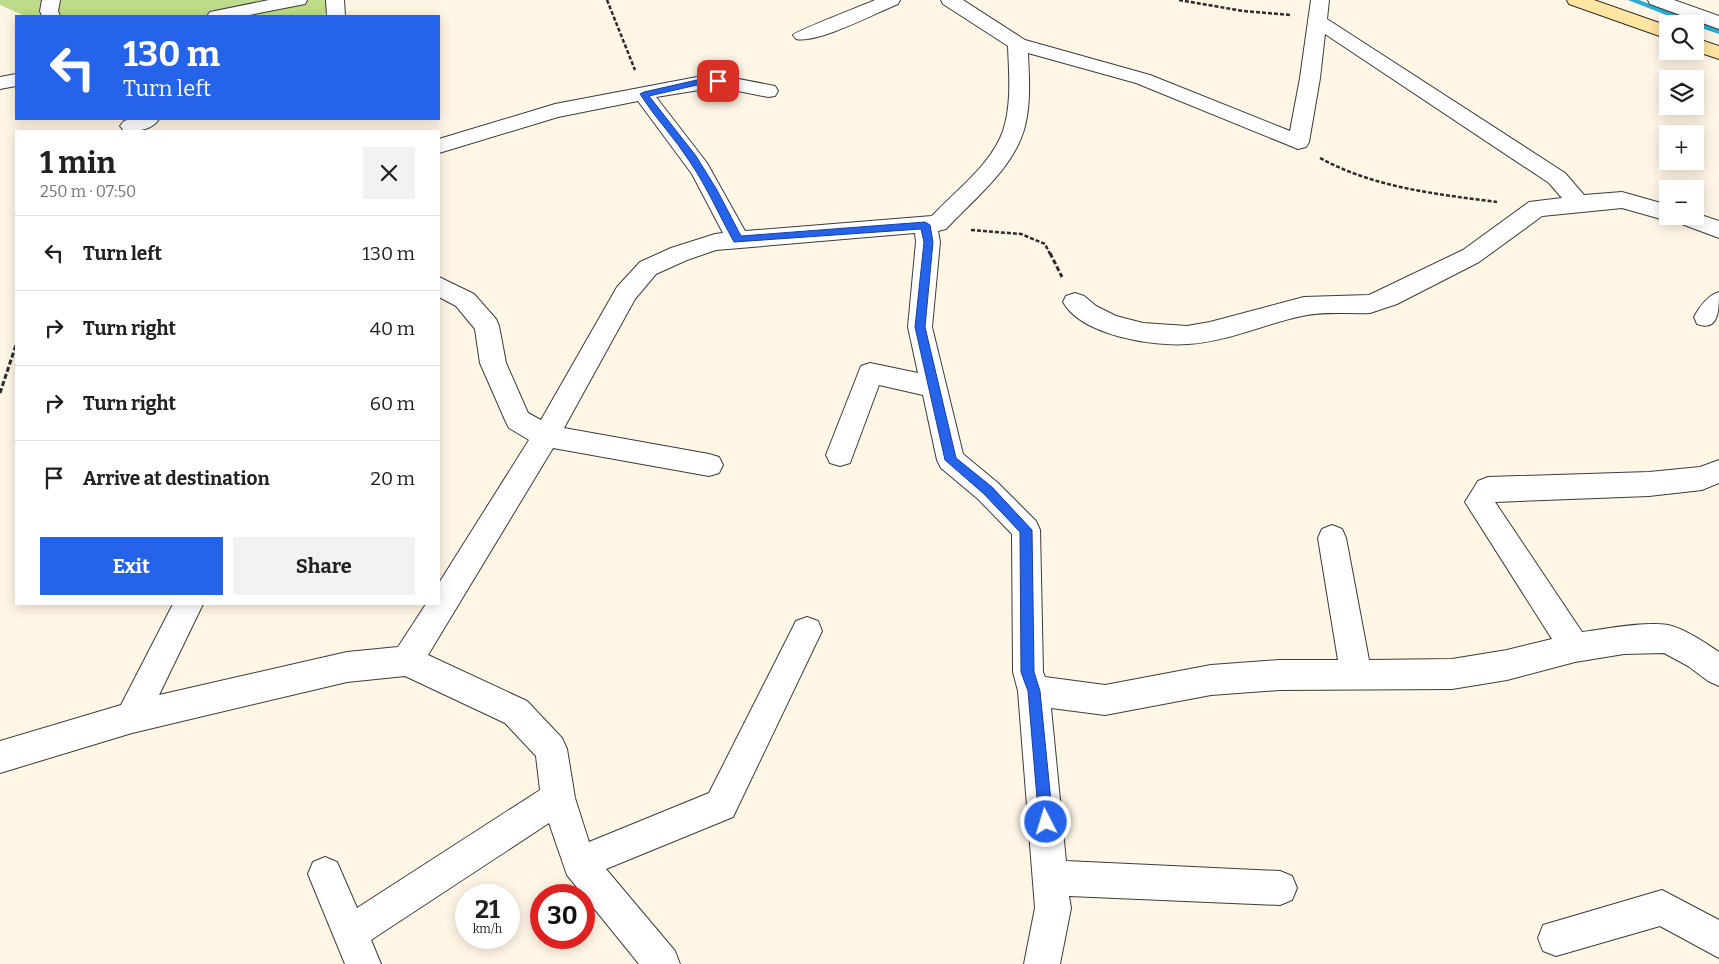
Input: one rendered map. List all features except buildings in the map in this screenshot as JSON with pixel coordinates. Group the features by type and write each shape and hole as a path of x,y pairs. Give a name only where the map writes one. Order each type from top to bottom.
{"street":[{"path":"51,0 49,11 51,15"},
{"path":"221,15 271,3 298,0"},
{"path":"335,0 336,15"},
{"path":"803,35 828,27 891,0"},
{"path":"950,0 1018,44 1142,78 1204,101 1245,121 1298,142 1320,0"},
{"path":"1576,0 1659,30"},
{"path":"1657,0 1719,22"},
{"path":"1318,21 1557,178 1578,203"},
{"path":"1018,44 1019,87 1014,130 1003,152 931,224 920,327 951,460 988,491 1026,530 1028,672 1034,691 1052,878 1053,908 1042,964"},
{"path":"1704,47 1719,53"},
{"path":"0,83 15,80"},
{"path":"440,146 555,111 697,83 718,81 768,91"},
{"path":"644,94 693,158 738,240"},
{"path":"1075,302 1087,313 1110,324 1143,332 1187,334 1210,332 1304,306 1370,304 1388,298 1471,256 1537,208 1622,200 1659,210"},
{"path":"407,661 546,436 626,293 648,268 679,254 715,242 931,224"},
{"path":"1704,225 1719,230"},
{"path":"440,287 465,300 487,326 493,362 518,420 546,436 709,465"},
{"path":"840,455 870,373 934,387"},
{"path":"1575,648 1479,502 1488,489 1649,484 1702,478 1719,471"},
{"path":"1332,538 1356,675"},
{"path":"132,716 188,605"},
{"path":"579,863 721,805 807,631"},
{"path":"1034,691 1105,700 1211,680 1279,675 1452,674 1507,665 1575,648 1624,640 1667,639 1699,656 1719,671"},
{"path":"0,757 132,716 347,667 407,661 516,712 551,750 558,798 579,863 662,964"},
{"path":"325,874 357,949 558,798"},
{"path":"1052,878 1280,888"},
{"path":"1556,938 1662,908 1719,940"}],"path":[{"path":"607,0 644,94"},
{"path":"1179,0 1243,11 1304,16 1318,21"},
{"path":"1298,142 1327,163 1359,176 1441,195 1537,208"},
{"path":"931,224 953,229 1021,234 1046,244 1075,302"},
{"path":"0,392 15,348"}],"green space":[{"path":"0,0 331,0 331,5 324,15 23,15 0,5"}],"waterway":[{"path":"1632,0 1719,32"}],"route":[{"path":"718,81 697,83 644,94 693,158 738,240 925,225 928,242 920,327 951,460 988,491 1026,530 1028,672 1034,691 1046,822"}]}
